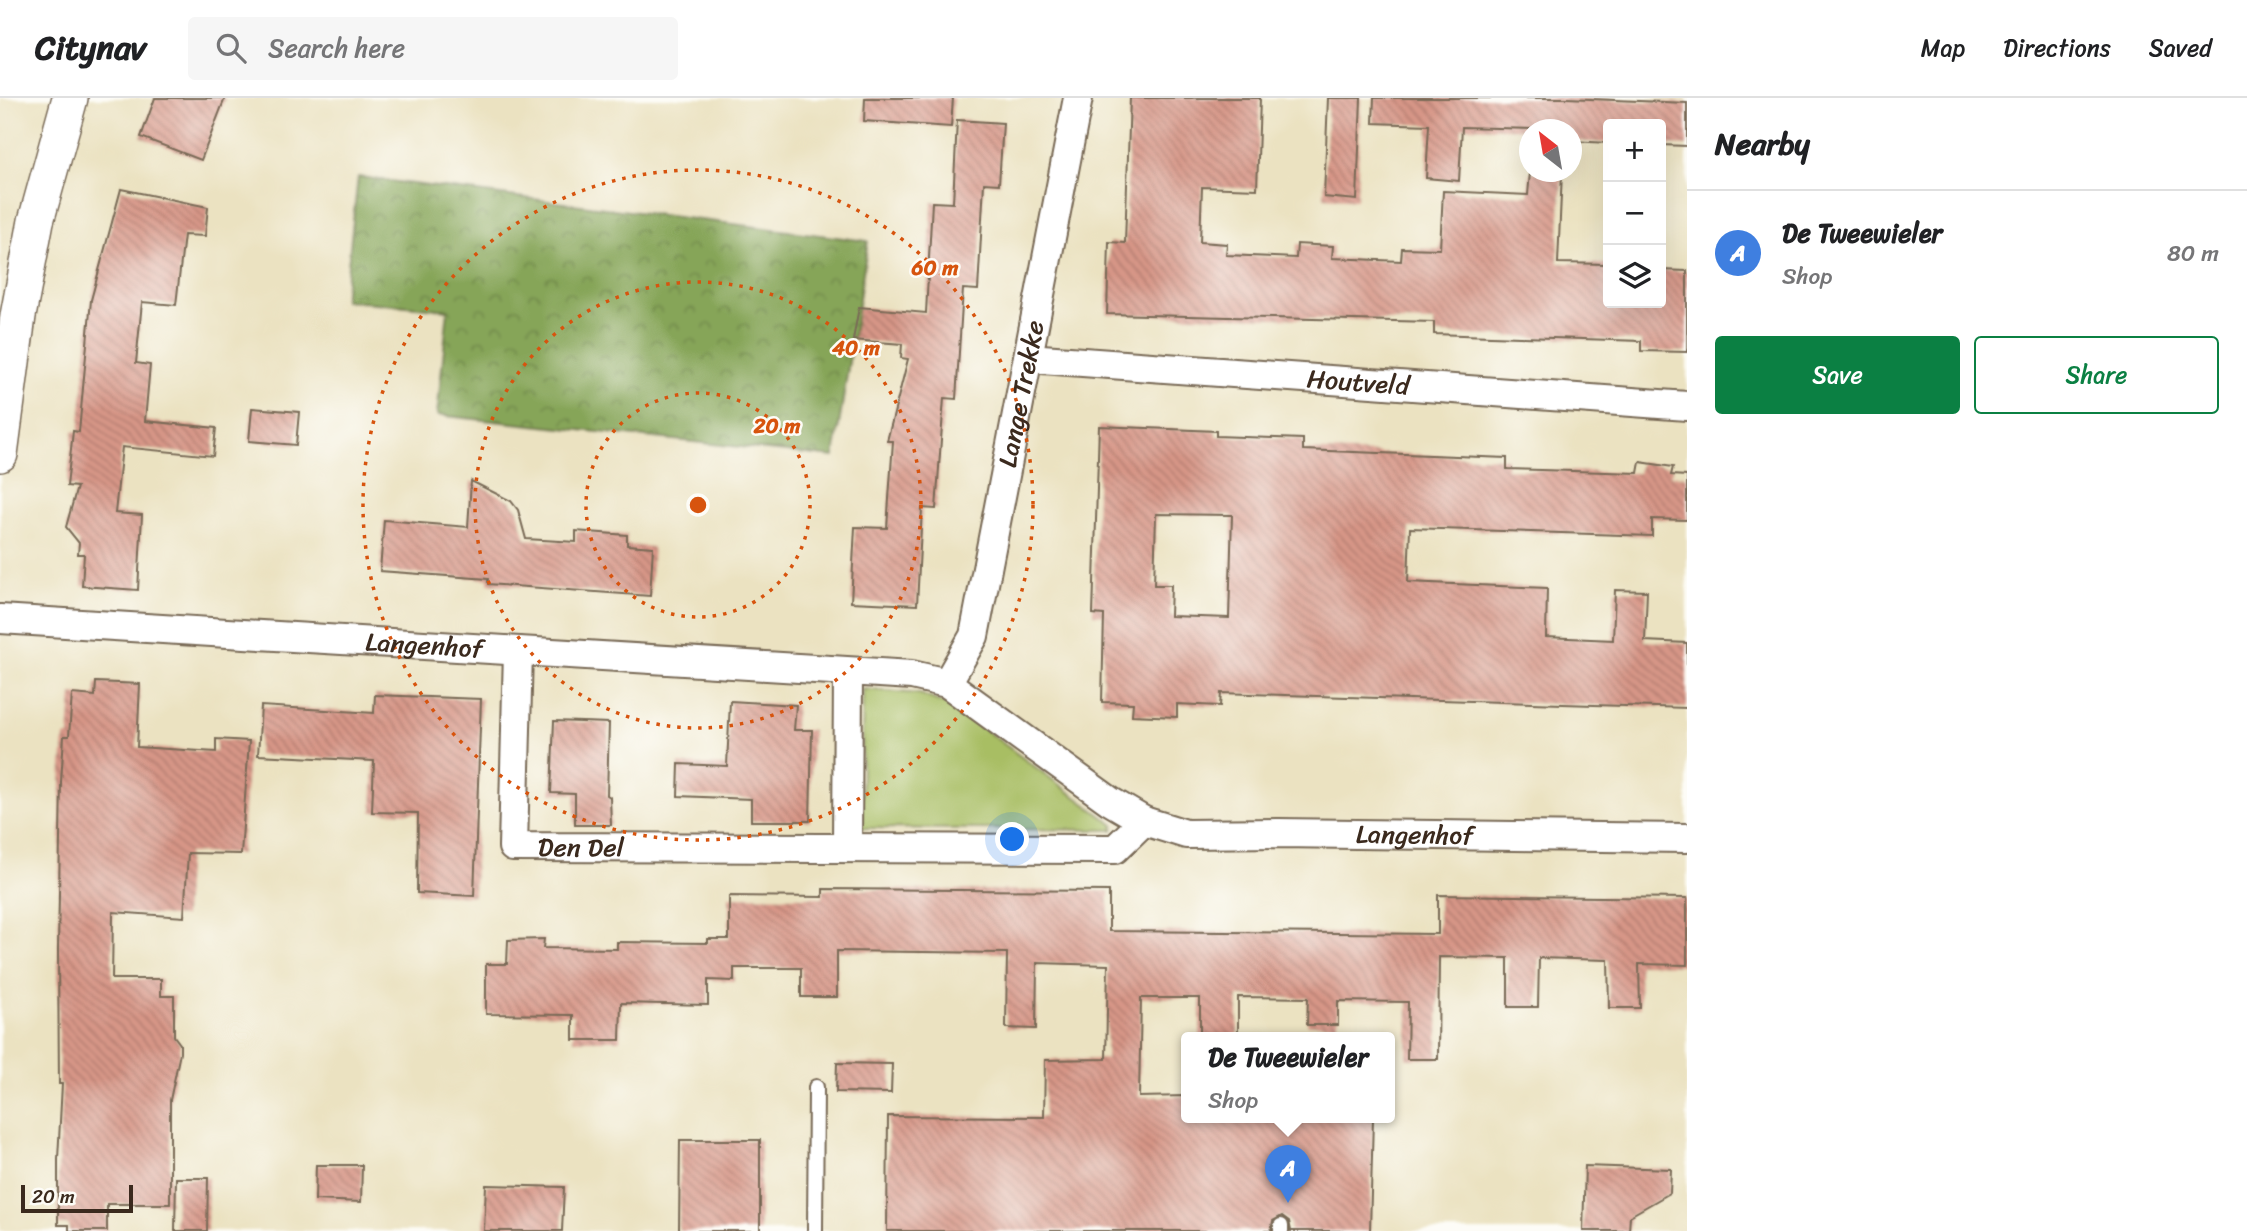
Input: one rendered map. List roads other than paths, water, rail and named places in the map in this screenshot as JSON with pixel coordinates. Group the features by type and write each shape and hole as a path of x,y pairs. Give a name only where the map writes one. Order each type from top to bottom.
{"street":[{"path":"0,454 18,316 36,221 70,98"},
{"name":"Lange Trekke","path":"947,684 974,636 1078,98"},
{"name":"Houtveld","path":"1028,358 1687,406"},
{"name":"Langenhof","path":"0,619 912,675 947,684 1110,801 1144,821 1186,834 1687,838"},
{"name":"Den Del","path":"518,651 513,847 847,848"},
{"path":"848,672 847,848 1115,849 1144,821"}],"lane":[{"path":"815,1231 817,1087"}],"place":[{"name":"De Tweewieler","path":"1288,1203"}]}
